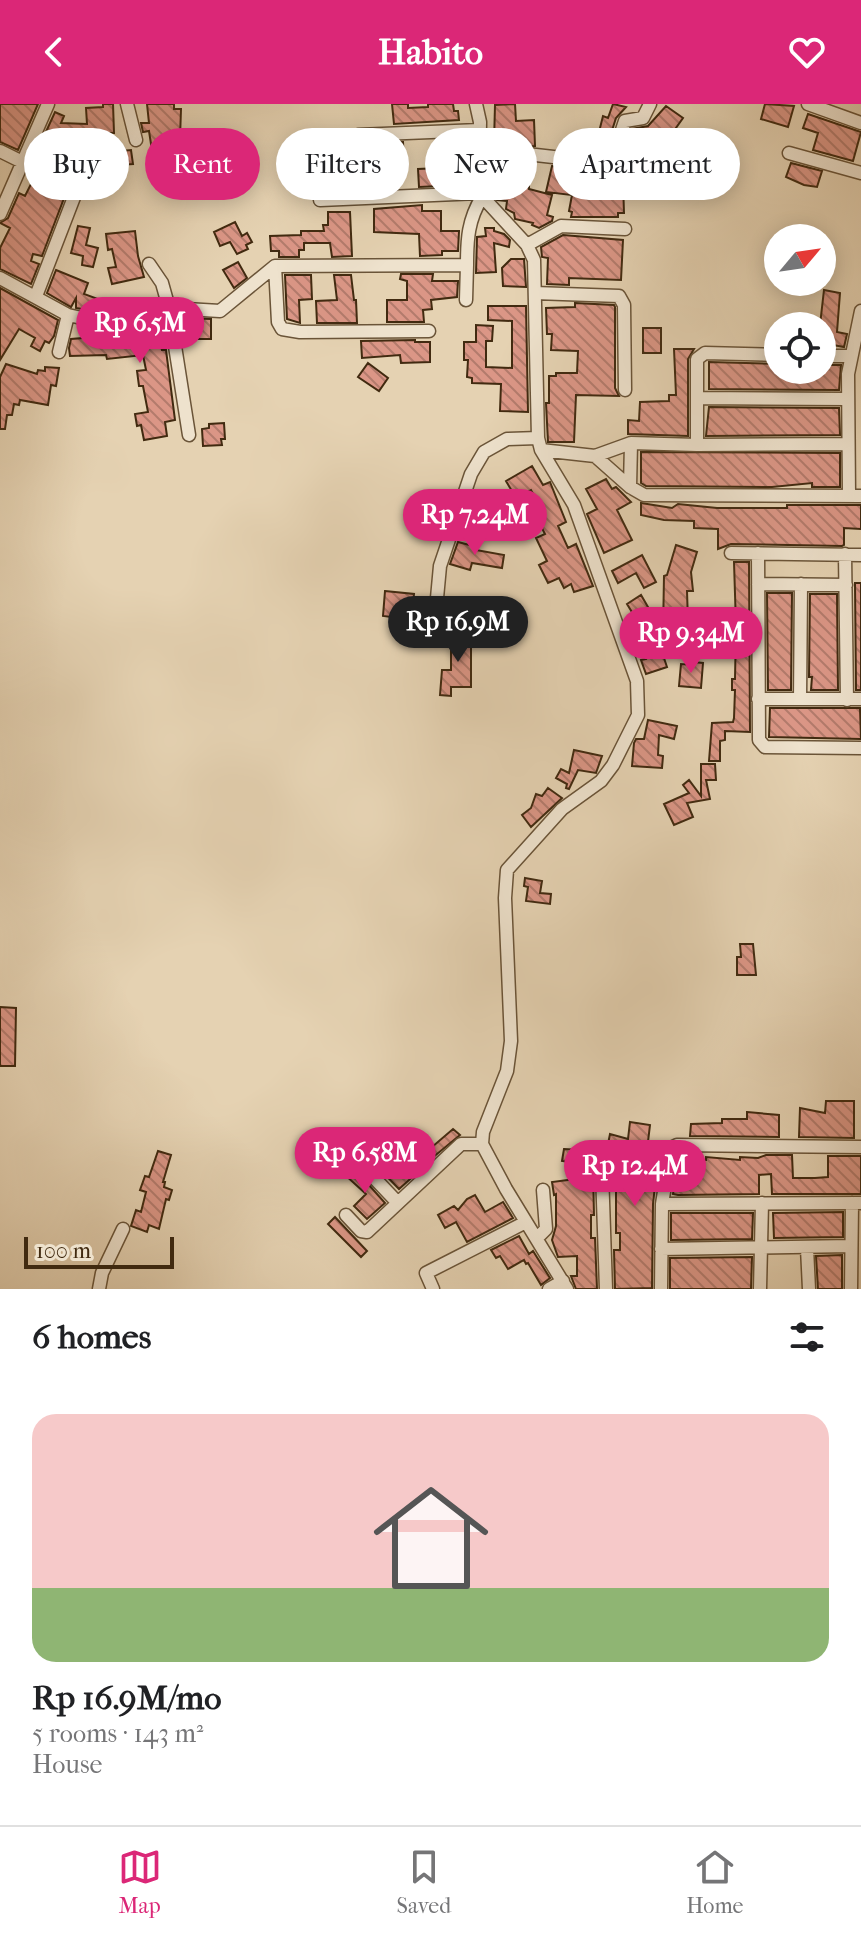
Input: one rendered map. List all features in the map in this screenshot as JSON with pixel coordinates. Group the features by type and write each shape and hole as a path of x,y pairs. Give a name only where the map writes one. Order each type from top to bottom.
{"street":[{"path":"0,214 48,104"},
{"path":"127,104 136,140"},
{"path":"476,104 479,128"},
{"path":"537,155 606,163 613,157 625,121 643,118 650,104"},
{"path":"808,104 861,123"},
{"path":"0,151 73,187 76,192 36,296"},
{"path":"789,153 861,173"},
{"path":"466,300 468,228 478,200"},
{"path":"485,200 527,245 534,260 539,444 574,505 637,681 638,715 613,765 601,781 562,809 507,870 505,898 511,1041 507,1071 483,1132 482,1144 565,1285 549,1289"},
{"path":"527,245 561,226 625,229"},
{"path":"149,264 162,283 169,308 189,435"},
{"path":"169,308 220,311 275,266 467,265"},
{"path":"275,266 278,322 282,329 300,332 429,331"},
{"path":"0,278 68,315 100,322"},
{"path":"535,293 619,296 624,305 625,390"},
{"path":"437,598 440,566 471,474 484,452 507,439 595,456 630,487 644,495 855,496 848,444 847,399 850,356 861,311"},
{"path":"59,352 68,315"},
{"path":"697,445 697,359 702,354 764,355"},
{"path":"836,356 850,356"},
{"path":"697,398 847,399"},
{"path":"595,456 631,443 848,444"},
{"path":"630,487 631,443"},
{"path":"731,553 861,555"},
{"path":"758,553 759,740 765,747 861,748"},
{"path":"845,554 847,700"},
{"path":"758,584 846,585"},
{"path":"800,699 801,584"},
{"path":"758,699 861,699"},
{"path":"346,1215 361,1231 367,1232 464,1142 482,1144"},
{"path":"661,1289 662,1204 667,1157 671,1148 677,1145 861,1147"},
{"path":"410,1150 431,1172"},
{"path":"360,1163 398,1203"},
{"path":"602,1172 606,1289"},
{"path":"537,1238 546,1229 543,1190"},
{"path":"760,1289 762,1203"},
{"path":"662,1204 856,1203 851,1246 851,1289"},
{"path":"433,1289 426,1273 526,1222"},
{"path":"99,1289 102,1273 123,1229"},
{"path":"661,1249 851,1246"},
{"path":"807,1248 809,1289"}],"building":[{"path":"0,104 38,104 28,128 24,128 18,150 0,142"},
{"path":"103,104 113,104 114,128 48,128 55,112 64,116 61,123 87,124 86,108 103,107"},
{"path":"147,104 174,104 174,109 181,109 180,128 145,128 143,132 141,123 149,123"},
{"path":"392,104 408,104 408,108 453,104 459,120 394,124"},
{"path":"515,104 516,121 534,120 534,128 494,128 495,105"},
{"path":"613,104 626,107 616,118 613,128 600,128 603,116 608,118"},
{"path":"765,104 794,106 788,127 761,119"},
{"path":"666,106 683,118 676,128 637,128 648,126"},
{"path":"808,114 861,132 853,161 813,150 818,133 803,128"},
{"path":"129,150 131,150 133,164 129,164"},
{"path":"791,163 822,171 817,187 786,177"},
{"path":"552,166 553,166 553,193 546,192"},
{"path":"418,169 425,169 425,187 419,187"},
{"path":"537,191 552,195 547,215 553,217 552,221 539,228 533,223 515,219 514,213 506,209 507,201 497,200 537,200"},
{"path":"19,193 24,196 24,200 63,200 42,256 33,254 31,261 39,264 31,284 0,269 0,248 10,228 0,223 8,218"},
{"path":"571,200 624,200 624,213 618,213 618,217 571,217 572,212 569,211"},
{"path":"422,205 422,211 441,211 441,231 459,231 458,251 420,256 419,234 374,232 374,209"},
{"path":"328,212 350,212 352,256 332,257 330,243 304,243 299,257 279,257 279,251 271,251 270,236 324,231 323,225 328,225"},
{"path":"235,222 242,236 247,233 252,242 246,245 248,249 237,254 230,242 220,246 214,232"},
{"path":"78,226 90,228 86,245 98,248 93,267 82,265 83,256 71,253"},
{"path":"485,228 494,228 494,231 504,234 510,240 509,247 494,243 496,272 476,273 477,237 486,236"},
{"path":"135,231 144,277 112,284 108,268 116,267 112,249 108,250 106,234"},
{"path":"563,235 623,240 621,280 569,278 569,285 547,284 548,258 542,257 541,247"},
{"path":"511,259 524,259 526,287 503,286 502,268"},
{"path":"238,262 247,278 234,288 223,270"},
{"path":"56,270 88,283 84,294 98,299 94,311 76,308 76,298 71,307 47,293"},
{"path":"401,274 433,274 432,281 458,281 457,297 431,300 432,309 423,310 424,322 387,322 387,300 407,300 407,281 400,279"},
{"path":"285,275 311,275 312,299 299,300 300,323 287,319"},
{"path":"334,275 351,275 357,323 317,323 316,301 337,300"},
{"path":"0,288 58,320 54,336 49,343 45,341 40,351 31,346 35,338 19,329 0,360"},
{"path":"840,293 837,332 847,334 844,347 836,346 836,312 821,312 823,296"},
{"path":"157,301 157,334 160,333 162,350 166,350 175,420 165,422 167,436 144,440 135,414 148,412 137,371 146,370 143,355 107,359 106,355 70,356 69,348 71,339 134,334 132,318 126,319 124,306"},
{"path":"575,303 615,307 615,388 619,396 576,395 574,442 548,442 546,403 549,403 549,376 577,373 578,351 551,350 552,334 547,334 546,308 575,307"},
{"path":"488,306 526,306 528,412 500,411 501,384 472,383 472,378 467,377 468,360 464,360 464,342 476,342 476,325 493,326 492,341 486,341 486,367 512,368 512,321 488,320"},
{"path":"186,318 211,319 211,339 186,339 182,324 186,324"},
{"path":"643,328 661,328 661,353 643,353"},
{"path":"361,341 430,342 430,362 401,363 400,355 362,358"},
{"path":"674,349 694,349 688,359 688,436 628,434 628,420 639,421 640,402 669,401 669,395 676,395"},
{"path":"709,362 764,364 764,384 836,384 836,365 841,365 839,390 709,389"},
{"path":"368,363 388,378 379,391 358,377"},
{"path":"6,364 37,374 38,370 45,371 45,367 59,368 56,386 51,385 48,405 20,400 19,405 14,404 12,415 7,415 5,429 0,429 0,377"},
{"path":"709,407 839,408 840,435 706,436"},
{"path":"224,423 225,439 221,439 222,445 203,446 202,429 209,428 209,424"},
{"path":"641,452 840,453 840,487 812,487 812,483 772,487 646,486 641,483"},
{"path":"532,466 543,485 550,482 566,522 558,526 568,548 576,544 593,586 574,592 571,584 564,588 559,578 548,583 539,565 547,561 536,538 545,534 534,513 541,509 531,490 516,498 506,481"},
{"path":"606,479 612,489 616,487 631,502 617,510 632,540 604,553 587,514 597,509 586,489"},
{"path":"641,503 672,508 678,504 717,508 861,505 861,529 844,528 842,546 731,544 718,549 718,529 694,528 694,521 641,515"},
{"path":"458,542 477,547 476,550 504,555 502,568 472,563 470,570 450,564"},
{"path":"676,545 697,552 691,572 693,591 687,591 688,622 669,623 674,646 661,649 667,667 646,674 641,660 646,659 638,622 627,604 641,595 663,633 664,576 667,575"},
{"path":"642,555 656,582 644,588 636,573 618,583 612,571"},
{"path":"734,562 749,562 750,732 725,731 725,740 720,741 720,761 709,761 712,723 733,722 734,718"},
{"path":"855,583 861,583 861,690 856,690"},
{"path":"385,591 414,594 412,614 392,612 391,617 383,616"},
{"path":"767,593 792,593 791,690 768,690"},
{"path":"810,594 837,594 838,690 811,690"},
{"path":"451,632 471,632 471,687 451,687 451,696 440,695 442,670 451,670"},
{"path":"693,662 703,663 701,688 679,686 681,664 693,665"},
{"path":"770,708 860,708 861,739 769,737"},
{"path":"648,720 677,726 674,739 659,735 658,755 663,756 662,768 632,766 634,743 636,739 644,739"},
{"path":"574,750 602,756 596,773 578,770 569,789 566,788 567,784 556,778 561,769 569,773"},
{"path":"701,764 715,764 716,780 706,780 710,799 687,803 693,817 674,825 664,804 689,793 683,785 689,780 701,796"},
{"path":"548,788 562,798 531,827 522,815 531,808 536,794 542,796"},
{"path":"525,878 542,881 540,893 551,894 550,904 526,901 528,887 524,886"},
{"path":"740,944 753,944 756,975 737,975"},
{"path":"0,1007 16,1008 15,1066 0,1066"},
{"path":"826,1101 854,1101 854,1138 799,1137 800,1108 825,1113"},
{"path":"747,1112 779,1115 779,1137 690,1136 691,1124 747,1119"},
{"path":"630,1122 650,1125 647,1150 659,1150 653,1204 652,1288 615,1289 614,1250 620,1250 620,1233 616,1233 616,1179 620,1179 620,1148 608,1144 610,1134 628,1139"},
{"path":"453,1129 460,1135 431,1159 425,1153"},
{"path":"564,1149 597,1151 593,1172 591,1238 595,1238 597,1289 576,1289 571,1276 577,1276 577,1256 558,1257 552,1240 556,1226 556,1194 552,1182 575,1179 576,1163 562,1161"},
{"path":"399,1150 418,1172 399,1189 373,1162 380,1155 387,1162"},
{"path":"158,1151 171,1155 163,1182 164,1187 172,1190 169,1200 166,1199 159,1229 149,1225 147,1232 131,1226 136,1210 141,1212 146,1192 140,1190 145,1176 149,1177"},
{"path":"679,1155 686,1156 686,1160 706,1160 706,1157 740,1160 740,1157 792,1155 793,1178 828,1177 828,1156 861,1156 861,1194 772,1194 771,1174 759,1175 759,1194 673,1194"},
{"path":"352,1166 385,1203 367,1219 354,1206 366,1194 344,1174"},
{"path":"475,1195 485,1212 503,1202 513,1218 467,1242 456,1222 445,1228 438,1215 454,1206 458,1210"},
{"path":"843,1212 843,1237 774,1238 773,1213"},
{"path":"671,1213 753,1213 752,1239 671,1240"},
{"path":"335,1217 367,1251 361,1257 328,1224"},
{"path":"519,1236 529,1254 533,1251 550,1278 541,1285 524,1260 508,1269 500,1256 496,1258 491,1250"},
{"path":"842,1255 842,1289 818,1289 816,1256"},
{"path":"752,1257 751,1289 670,1289 670,1258"}]}
